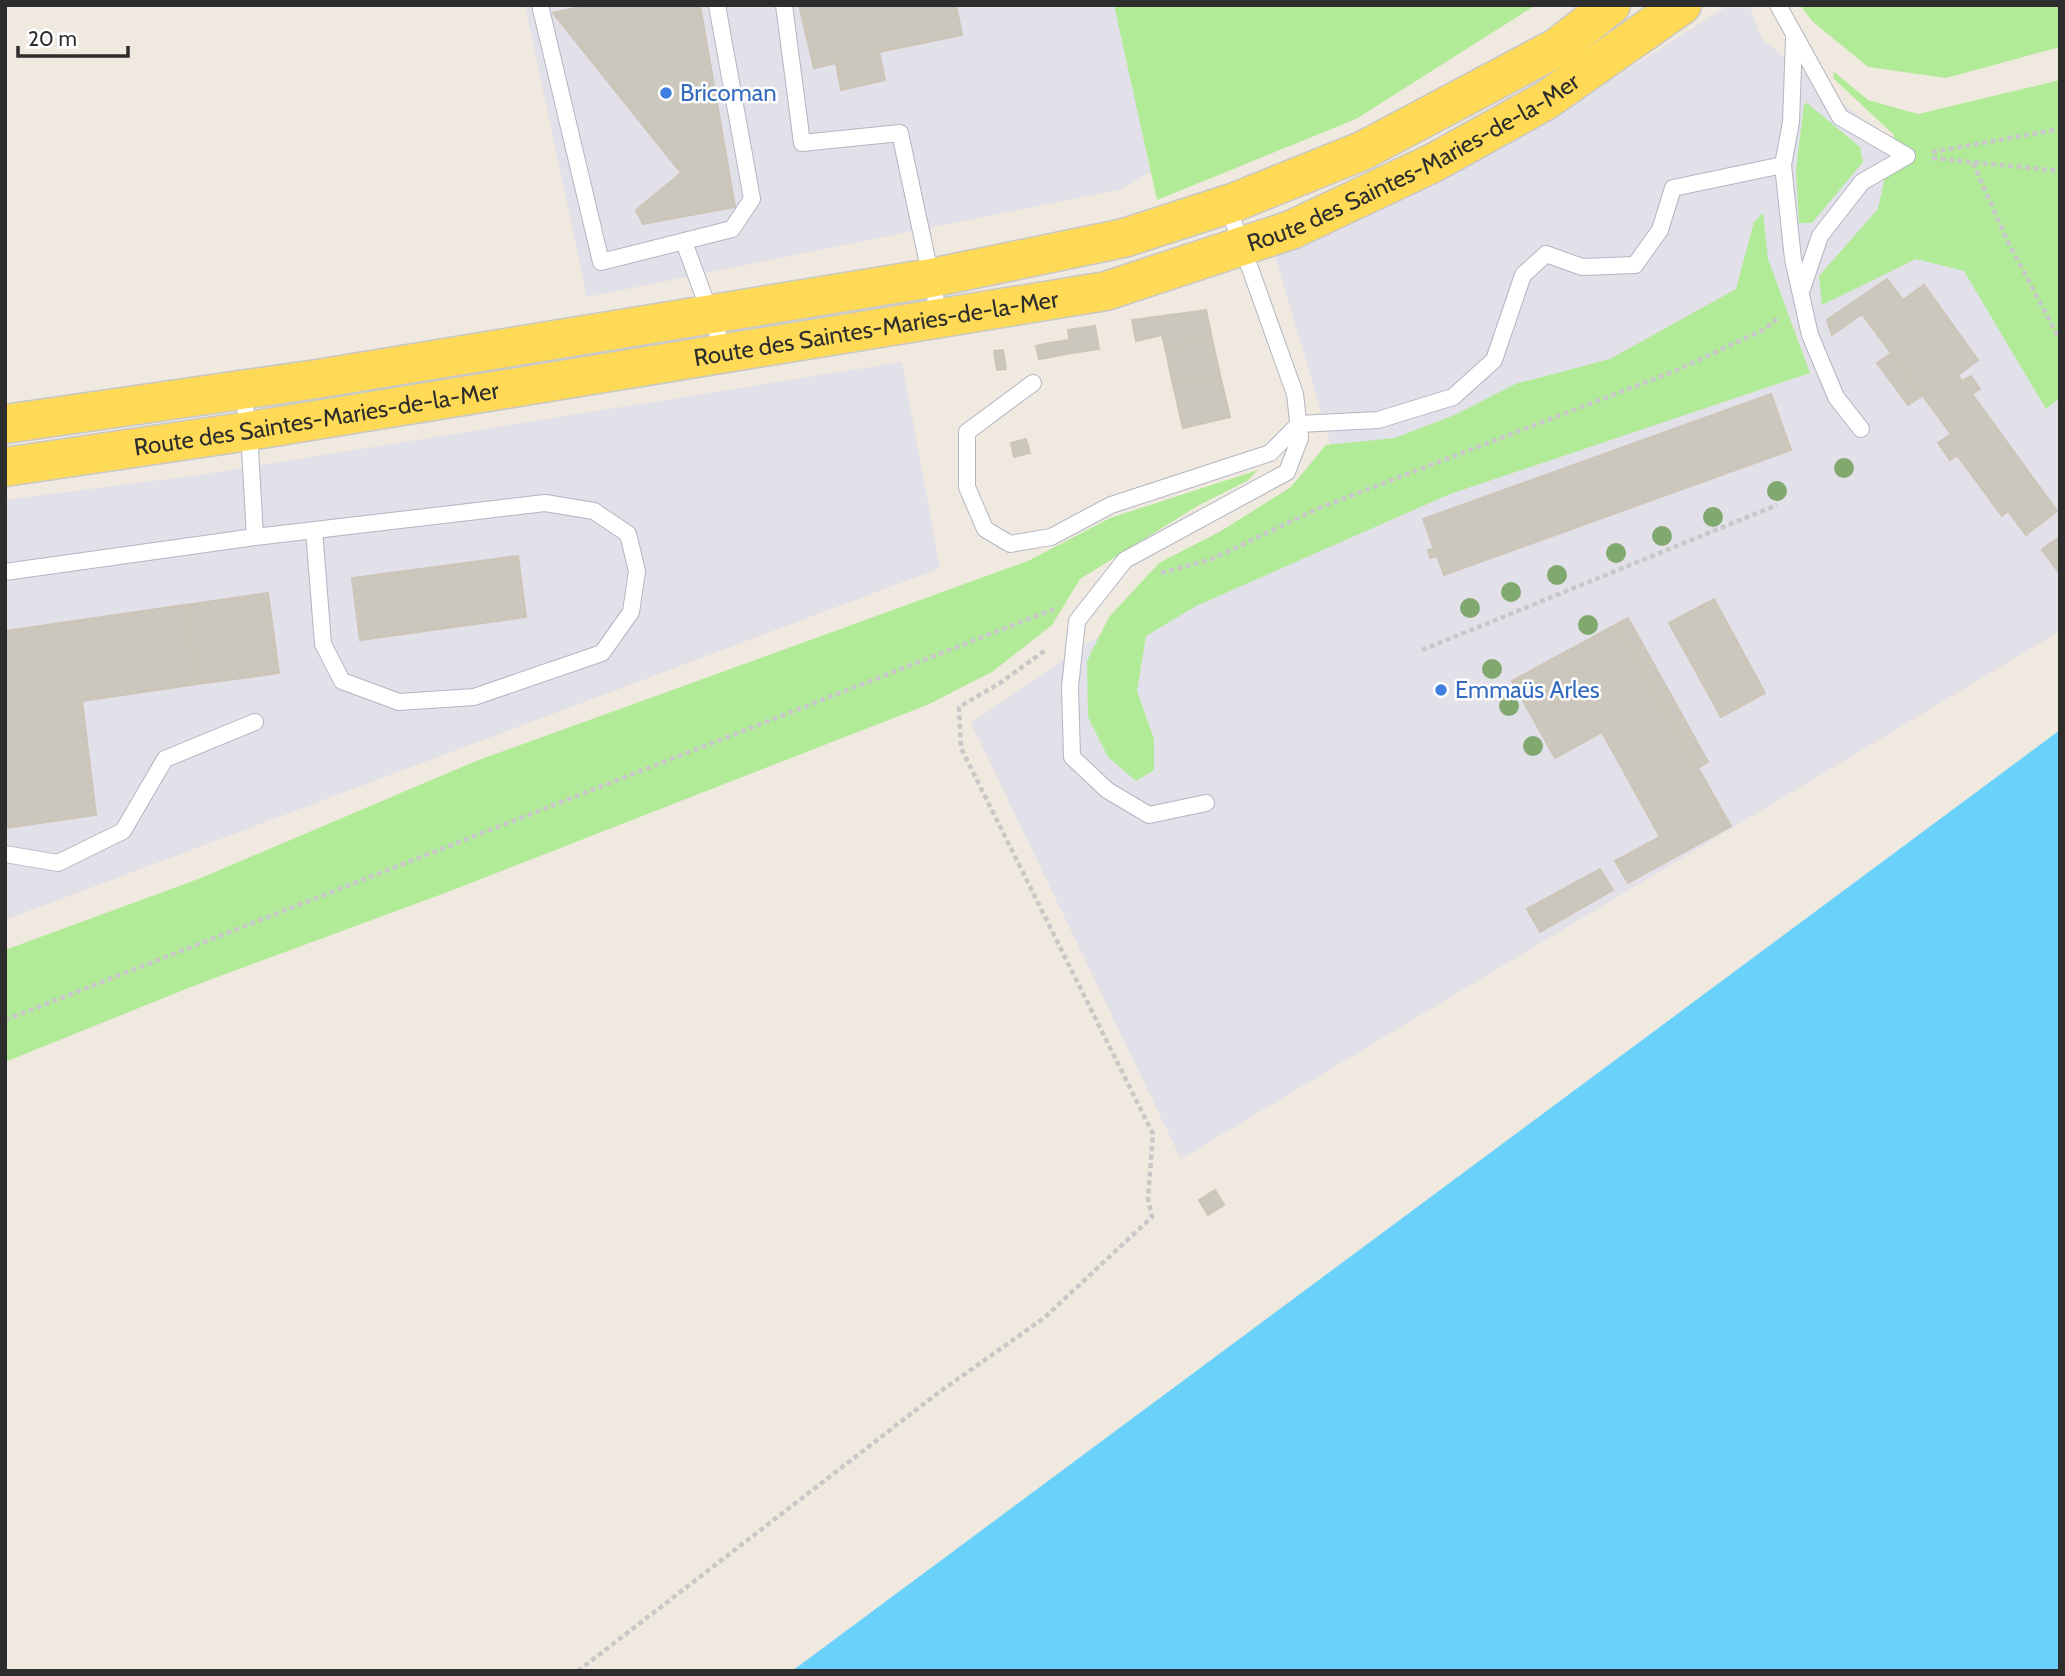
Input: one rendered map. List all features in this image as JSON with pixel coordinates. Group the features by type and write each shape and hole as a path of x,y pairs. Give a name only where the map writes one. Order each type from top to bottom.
{"main road":[{"name":"Route des Saintes-Maries-de-la-Mer","path":"5,424 242,390 931,278 1124,238 1227,204 1362,151 1558,47 1611,5"},
{"name":"Route des Saintes-Maries-de-la-Mer","path":"5,467 249,431 1105,291 1290,230 1433,163 1545,101 1682,5"}],"lane":[{"path":"540,5 601,262 732,229 752,200 717,5"},
{"path":"784,5 802,143 900,133 940,320"},
{"path":"1778,5 1840,117 1906,156 1863,182 1820,236 1802,289"},
{"path":"1794,38 1791,122 1783,165 1793,259 1802,289 1810,335 1836,397 1861,429"},
{"path":"1033,383 967,432 967,487 985,529 1010,544 1051,537 1111,505 1270,453 1298,424 1378,420 1453,397 1494,360 1523,275 1546,254 1582,267 1635,265 1660,230 1673,188 1783,165"},
{"path":"1206,803 1149,815 1107,790 1072,757 1070,687 1077,621 1125,560 1287,472 1300,438 1295,394 1227,204"},
{"path":"684,242 725,354"},
{"path":"242,390 249,431 255,537"},
{"path":"5,572 255,537 314,530 545,503 594,512 628,534 637,571 631,612 602,653 474,697 399,702 342,681 323,644 314,530"},
{"path":"5,854 58,863 123,831 165,759 255,722"}],"path":[{"path":"1906,156 2060,129"},
{"path":"1906,156 2060,171"},
{"path":"1973,163 2007,240 2060,340"},
{"path":"1319,508 1675,372 1765,329"},
{"path":"1422,650 1777,505"},
{"path":"5,1020 1020,623"},
{"path":"578,1671 938,1393 1044,1318 1152,1217 1148,1199 1153,1134 961,748 959,707 1000,683 1076,628"}],"shaded area":[{"path":"525,5 1432,5 1122,189 587,297"},
{"path":"1729,5 1749,5 1762,39 1944,184 2060,383 2060,631 1181,1159 971,723 1339,472 1275,256 1570,106"},
{"path":"902,362 940,568 5,920 5,500 199,475"}],"green space":[{"path":"1114,5 1536,5 1356,119 1157,200"},
{"path":"1800,5 2060,5 2060,47 1946,78 1868,67 1812,21"},
{"path":"1833,71 1868,100 1918,114 2060,80 2060,398 2046,409 1964,271 1916,259 1822,305 1819,276 1878,209 1894,135 1834,79"},
{"path":"1807,103 1860,147 1863,162 1812,223 1799,223 1796,170 1804,104"},
{"path":"1763,213 1768,259 1810,373 1450,494 1196,606 1146,636 1137,691 1154,739 1154,770 1136,781 1108,757 1088,717 1087,661 1109,617 1159,563 1221,531 1291,487 1326,445 1395,438 1457,414 1515,384 1610,359 1736,289 1754,222"},
{"path":"1258,470 1247,481 1199,505 1080,579 1052,625 992,672 927,705 445,893 196,985 5,1062 5,950 201,878 476,761 1028,561 1110,518"}],"water":[{"path":"2060,730 2060,1671 792,1671"}],"building":[{"name":"Bricoman","path":"590,5 700,5 735,207 643,224 636,210 681,173 553,13"},
{"path":"799,5 956,5 962,35 879,52 885,80 841,90 836,63 814,68"},
{"path":"1887,279 1903,300 1924,285 1978,360 1958,375 1962,381 1971,376 1980,389 1972,394 2057,511 2026,535 2008,511 2002,516 1957,455 1950,460 1938,443 1951,434 1862,314 1832,335 1827,320"},
{"path":"1206,310 1212,339 1165,347 1162,335 1136,341 1132,320"},
{"path":"1095,326 1099,349 1071,353 1068,330"},
{"path":"1212,339 1220,375 1173,385 1165,347"},
{"path":"1070,340 1071,353 1051,357 1049,343"},
{"path":"1049,343 1051,357 1039,359 1036,346"},
{"path":"1003,350 1006,369 997,370 994,351"},
{"path":"1892,353 1922,396 1908,405 1877,363"},
{"path":"1220,375 1230,417 1183,428 1173,385"},
{"path":"1771,394 1791,450 1444,575 1437,556 1430,558 1428,550 1434,549 1423,519"},
{"path":"1026,439 1030,453 1014,457 1011,443"},
{"path":"2060,537 2060,558 2049,544"},
{"path":"2049,544 2060,558 2060,574 2042,550"},
{"path":"518,556 526,617 360,640 352,578"},
{"path":"268,593 279,673 198,684 185,605"},
{"path":"1714,599 1765,693 1721,717 1669,623"},
{"path":"185,605 198,684 82,701 96,815 5,828 5,631"},
{"path":"1628,618 1708,762 1698,768 1617,624"},
{"path":"1617,624 1731,826 1628,883 1615,861 1660,837 1602,732 1555,758 1512,681"},
{"path":"1600,869 1613,890 1540,932 1527,909"},
{"path":"1215,1190 1224,1205 1208,1215 1199,1200"}],"place":[{"name":"Bricoman","path":"666,93"},
{"name":"Emmaüs Arles","path":"1441,690"}]}
